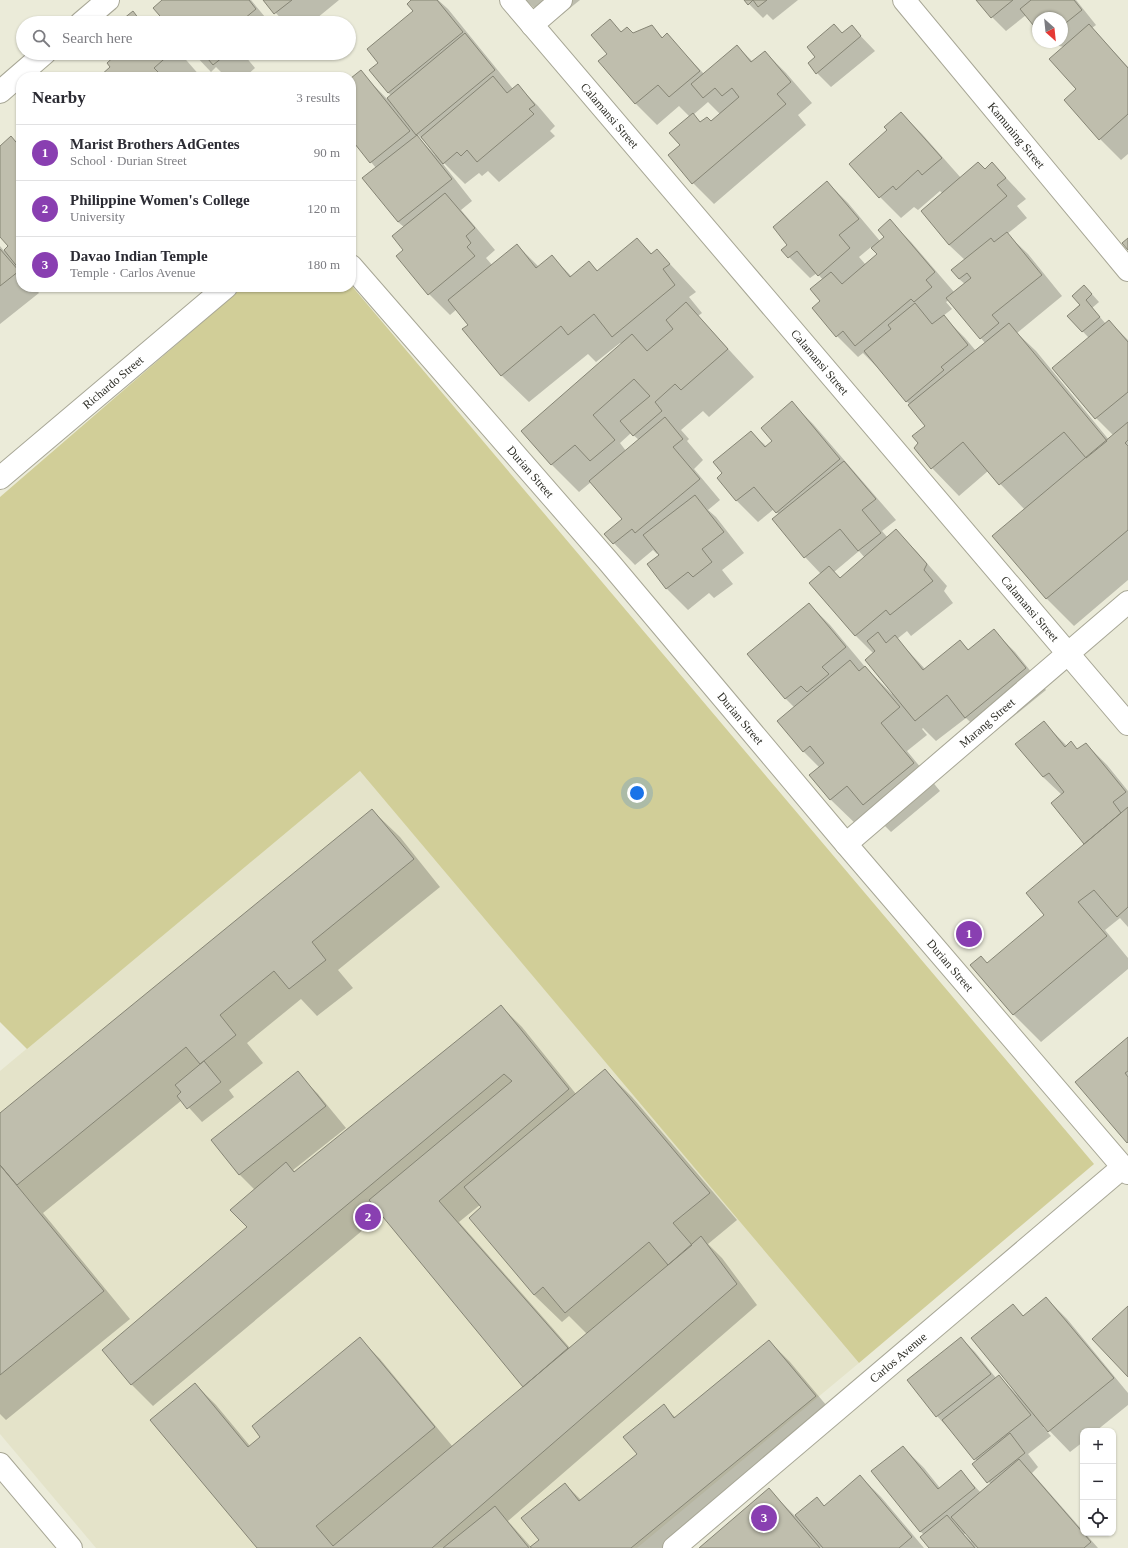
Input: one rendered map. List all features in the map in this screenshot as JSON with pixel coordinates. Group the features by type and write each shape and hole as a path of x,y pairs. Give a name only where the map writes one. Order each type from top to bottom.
{"street":[{"path":"89,16 108,0"},
{"name":"Calamansi Street","path":"511,0 1128,724"},
{"path":"532,25 561,0"},
{"name":"Kamuning Street","path":"904,0 1128,270"},
{"path":"23,72 37,60"},
{"path":"0,92 16,78"},
{"name":"Durian Street","path":"356,272 608,561 846,844 1125,1170"},
{"name":"Richardo Street","path":"0,478 220,292"},
{"name":"Marang Street","path":"846,844 1128,602"},
{"name":"Carlos Avenue","path":"674,1548 1125,1170"},
{"path":"0,1464 64,1546"}],"shaded area":[{"path":"356,291 1094,1164 859,1363 360,771 27,1049 0,1022 0,497 237,292"},
{"path":"360,770 859,1363 637,1548 96,1548 0,1434 0,1071"}],"building":[{"path":"162,0 249,0 256,9 248,16 160,16 153,8"},
{"path":"263,0 292,0 274,14"},
{"path":"411,0 437,0 463,32 388,93 369,70 378,63 367,49 413,11 407,4"},
{"path":"744,0 753,0 748,5"},
{"path":"753,0 767,0 758,7"},
{"path":"976,0 1013,0 991,18"},
{"path":"1031,0 1074,0 1082,10 1068,21 1068,12 1032,12 1032,24 1020,9"},
{"path":"133,11 137,16 127,16"},
{"path":"610,19 621,32 627,27 633,33 652,25 662,38 667,33 700,71 669,97 658,85 635,104 598,61 607,54 591,35"},
{"path":"834,24 842,33 852,25 861,36 816,74 808,63 815,57 807,47"},
{"path":"1089,24 1128,68 1128,114 1099,140 1064,100 1076,89 1049,59 1062,48 1068,48 1068,42"},
{"path":"465,33 495,70 416,135 387,98"},
{"path":"737,45 751,62 765,51 791,82 777,94 786,104 692,184 668,155 680,145 669,133 693,113 700,122 707,117 711,121 739,97 732,88 722,96 715,88 703,98 691,84"},
{"path":"110,60 163,60 154,68 158,72 104,72 110,67 107,63"},
{"path":"209,60 219,60 213,65"},
{"path":"361,70 410,131 370,163 356,145 356,74"},
{"path":"493,76 507,93 518,84 535,105 529,109 534,114 477,162 467,150 461,156 457,152 443,164 421,137"},
{"path":"901,112 942,158 922,175 918,170 896,190 893,186 879,198 849,164 887,130 884,127"},
{"path":"417,135 452,179 398,222 362,178"},
{"path":"11,136 16,142 16,265 4,250 8,246 0,237 0,146"},
{"path":"978,162 985,169 992,162 1006,178 997,185 1007,196 949,245 921,211"},
{"path":"827,181 859,219 839,235 850,248 818,276 797,251 788,258 781,250 787,245 773,227"},
{"path":"445,193 475,228 466,236 471,243 467,247 475,256 428,295 396,256 403,250 392,236"},
{"path":"890,219 935,272 926,280 932,287 914,302 911,299 855,346 843,331 836,337 812,308 820,301 810,289 831,272 842,284 877,254 871,248 884,237 878,230"},
{"path":"1007,232 1042,275 992,315 999,323 980,339 946,298 971,278 967,273 959,279 951,270 991,238 994,242"},
{"path":"637,238 651,254 657,249 670,264 663,269 675,285 612,337 594,314 568,335 561,326 501,376 462,329 468,325 448,300 517,244 536,268 552,255 570,277 589,261 597,271"},
{"path":"1128,238 1128,250 1122,243"},
{"path":"0,249 16,268 16,273 0,286"},
{"path":"1084,285 1092,294 1086,300 1100,317 1082,332 1067,316 1080,305 1072,296"},
{"path":"686,302 728,349 681,390 675,384 655,402 662,411 633,436 620,421 650,396 634,379 593,415 615,440 590,461 575,445 551,465 521,431 632,334 647,351 673,329 666,320"},
{"path":"915,303 932,324 944,315 968,345 941,367 944,370 906,402 864,351 891,329 888,325"},
{"path":"1109,320 1128,342 1128,392 1095,419 1052,368"},
{"path":"1009,323 1107,441 1086,458 1064,432 999,485 963,442 931,469 914,448 918,443 912,436 925,426 908,405"},
{"path":"792,401 840,459 776,513 754,487 736,501 717,478 722,473 713,462 751,431 765,447 772,441 761,428"},
{"path":"665,417 683,439 673,447 700,479 635,533 632,529 613,544 604,534 622,519 589,481"},
{"path":"1128,422 1128,440 1125,443 1128,446 1128,530 1046,599 992,536"},
{"path":"844,461 876,499 862,510 881,533 858,551 840,529 804,558 772,519"},
{"path":"695,495 724,532 702,549 712,562 693,577 688,572 666,589 647,564 659,555 643,535"},
{"path":"896,529 927,564 924,570 933,581 890,615 886,610 855,636 809,583 829,566 840,578"},
{"path":"809,603 846,647 822,667 829,674 807,692 801,686 785,699 747,654"},
{"path":"994,629 1026,668 965,718 947,695 915,721 865,660 875,651 867,641 878,632 886,643 895,635 923,670 960,640 968,650"},
{"path":"850,660 859,671 865,666 900,707 881,723 914,763 863,805 847,786 830,800 809,775 824,763 810,746 803,752 777,721"},
{"path":"1044,721 1065,747 1071,741 1077,749 1086,743 1126,792 1113,802 1121,813 1084,844 1051,803 1064,792 1049,773 1043,777 1015,744"},
{"path":"1128,807 1128,907 1117,917 1094,890 1078,902 1107,936 1013,1015 970,965 981,956 987,963 1044,915 1026,893"},
{"path":"372,809 414,859 312,942 326,960 289,989 274,971 220,1015 236,1035 200,1064 186,1047 17,1185 0,1165 0,1113"},
{"path":"501,1005 569,1089 439,1201 568,1348 523,1387 369,1200 512,1081 504,1074 131,1385 102,1350 247,1227 230,1210 286,1162 294,1172"},
{"path":"1128,1037 1128,1071 1125,1073 1128,1077 1127,1143 1075,1082"},
{"path":"204,1061 221,1082 187,1109 177,1096 181,1092 175,1085"},
{"path":"605,1069 710,1193 673,1223 692,1245 668,1265 649,1242 565,1313 543,1287 534,1295 469,1218 481,1207 464,1187"},
{"path":"298,1071 326,1106 239,1175 211,1140"},
{"path":"0,1165 104,1291 0,1375"},
{"path":"701,1236 737,1284 432,1548 257,1548 150,1420 195,1383 248,1447 260,1437 252,1426 360,1337 435,1427 316,1526 333,1546"},
{"path":"1046,1297 1114,1378 1048,1432 971,1338 1013,1304 1023,1316"},
{"path":"1128,1306 1128,1377 1092,1339"},
{"path":"961,1337 991,1374 936,1417 907,1380"},
{"path":"769,1340 816,1396 631,1548 530,1547 539,1540 521,1518 565,1483 579,1501 637,1454 623,1437 664,1404 674,1418"},
{"path":"999,1375 1031,1415 974,1460 942,1420"},
{"path":"1010,1433 1025,1453 987,1483 972,1464"},
{"path":"903,1446 938,1489 961,1470 975,1488 920,1532 871,1471"},
{"path":"1019,1459 1080,1529 1080,1536 1086,1536 1091,1542 1084,1548 978,1548 951,1517"},
{"path":"860,1475 912,1537 899,1548 823,1548 795,1515 817,1497 824,1506"},
{"path":"769,1488 820,1548 699,1548"},
{"path":"495,1506 529,1548 443,1548"},
{"path":"947,1515 975,1548 929,1548 920,1537"}],"place":[{"name":"Marist Brothers AdGentes","path":"969,934"},
{"name":"Philippine Women's College","path":"368,1217"},
{"name":"Davao Indian Temple","path":"764,1518"}]}
